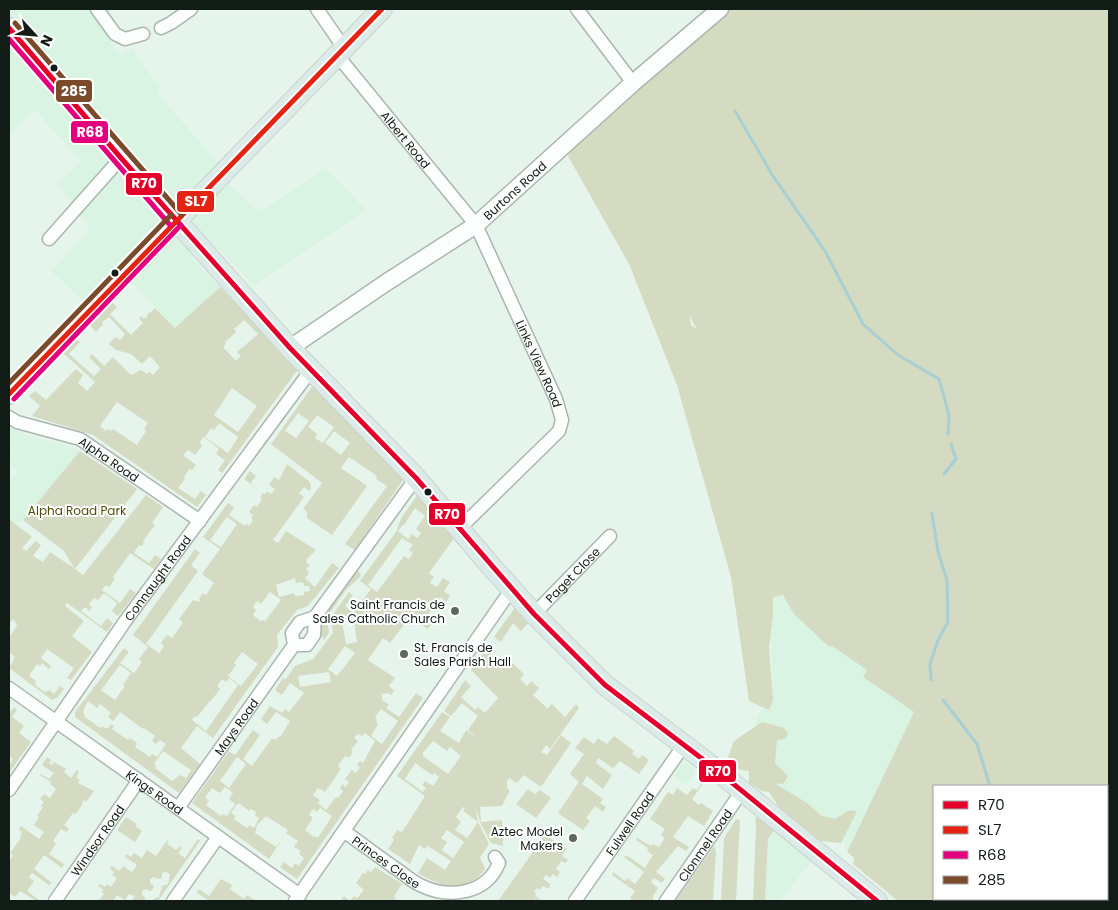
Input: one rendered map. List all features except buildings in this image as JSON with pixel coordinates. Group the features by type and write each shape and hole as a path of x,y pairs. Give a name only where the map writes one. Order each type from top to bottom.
{"main road":[{"path":"9,394 382,9"},
{"path":"9,28 120,158 290,348 416,478 511,590 534,614 605,685 742,791 878,901"}],"street":[{"path":"97,9 115,34 125,39 143,34"},
{"path":"161,28 191,9"},
{"name":"Albert Road","path":"317,9 340,51 476,225"},
{"path":"577,9 633,83"},
{"name":"Burtons Road","path":"290,348 387,282 476,225 564,144 720,9"},
{"path":"50,239 120,158"},
{"name":"Links View Road","path":"459,530 559,431 562,420 556,399 476,225"},
{"name":"Connaught Road","path":"9,790 126,620 312,370"},
{"name":"Alpha Road","path":"9,417 17,422 80,439 200,521"},
{"name":"Mays Road","path":"178,808 294,645 306,645 314,635 315,617 416,478"},
{"name":"Paget Close","path":"534,614 610,536"},
{"path":"298,899 511,590"},
{"name":"Kings Road","path":"9,688 218,837 298,899"},
{"name":"Fulwell Road","path":"575,901 684,746"},
{"name":"Windsor Road","path":"55,901 139,780"},
{"name":"Clonmel Road","path":"666,901 742,791"},
{"name":"Princes Close","path":"345,832 419,885 437,891 452,893 470,891 483,884 496,871 499,863 495,857"},
{"path":"173,901 218,837"}],"shaded area":[{"path":"9,9 90,9 120,56 133,49 160,88 156,91 217,162 229,184 259,212 326,168 366,210 254,286 213,243 192,258 220,287 175,328 118,268 84,302 51,271 90,230 58,183 81,161 35,110 9,135"},
{"path":"725,9 767,9 717,49 719,79 731,86 751,84 760,70 771,74 770,86 765,89 768,104 745,107 744,111 761,117 759,137 775,147 780,172 769,184 756,189 746,185 724,154 715,161 715,174 696,188 665,173 640,178 627,184 678,276 688,301 691,326 708,333 730,368 728,396 764,487 773,593 773,615 769,648 773,700 769,710 749,701 731,577 677,385 629,264 568,156 578,140"},
{"path":"862,9 869,18 863,27 856,25 851,30 841,25 835,28 822,15"},
{"path":"923,9 973,9 972,14 982,23 995,21 1002,37 993,49 980,60 963,55 946,44 909,103 885,166 865,192 862,211 845,241 859,283 873,294 872,309 882,313 892,323 892,332 901,332 911,339 908,348 909,374 901,386 889,383 876,375 846,413 835,418 830,428 831,436 838,442 835,450 838,457 831,462 821,445 827,419 825,403 832,357 820,345 829,323 838,327 845,356 851,358 864,350 861,338 849,335 844,322 830,301 811,299 800,264 819,230 821,208 834,198 844,175 830,170 829,160 851,151 856,130 874,88 898,87 900,71 892,64 873,72 864,50 883,34 900,52 923,17"},
{"path":"1064,118 1079,127 1083,133 1086,150 1064,153 1046,144 1051,128"},
{"path":"1022,167 1043,180 1047,195 1034,198 1041,210 1031,221 1014,225 1014,236 1005,245 986,233 980,220 984,203 1008,197 1008,183"},
{"path":"1109,212 1109,329 1086,358 1088,371 1079,385 1070,387 1059,414 1044,427 1022,441 1026,459 1014,471 982,471 964,463 962,475 984,486 985,505 967,520 928,491 913,498 920,513 901,511 908,522 900,530 891,530 875,518 866,522 868,534 880,533 878,551 850,562 851,588 868,603 860,621 843,615 840,552 857,550 856,543 843,541 844,533 859,532 860,526 846,521 846,509 857,500 871,506 880,499 872,496 877,476 899,460 926,461 932,470 927,483 936,486 950,467 923,429 932,414 951,418 953,436 961,439 996,384 1017,371 1025,336 1087,263"},
{"path":"9,427 32,437 66,445 80,451 23,520 16,525 9,519 9,482 18,473 9,462 13,452 9,448"},
{"path":"783,594 794,614 828,647 832,646 868,670 864,678 914,712 847,852 844,842 835,842 736,762 756,734 756,718 773,688 768,598"},
{"path":"1109,653 1109,731 1099,732 1078,725 1075,713 1058,711 1052,697 1058,687 1048,685 1040,676 1048,669 1061,668 1070,675 1090,669 1104,654"},
{"path":"951,706 961,720 969,718 968,710 972,710 977,718 984,718 1006,735 1002,743 1012,753 1011,774 1018,774 1027,778 1026,785 1009,785 1003,771 993,773 991,779 993,785 987,785 981,770 983,766 989,764 990,759 981,756 975,750 945,750 938,767 925,767 918,757 922,749 936,743 936,735 942,734 946,740 951,735 942,720"},
{"path":"762,722 784,728 788,733 785,739 777,740 775,763 788,776 783,784 774,783 807,803 822,816 835,819 850,810 857,811 841,843 821,841 780,809 769,792 762,791 749,783 749,771 736,769 727,760 734,741"},
{"path":"1037,756 1074,767 1076,785 1035,785 1025,759"},
{"path":"684,761 697,771 686,785 674,776"},
{"path":"873,810 895,821 904,835 933,842 933,900 990,900 898,901 853,864 855,856 878,858 900,870 904,867 893,845 880,842 869,834 864,817"},
{"path":"774,830 812,860 780,901 765,901 768,839"}],"green space":[{"path":"748,9 1109,9 1109,901 1034,900 1108,900 1108,785 933,785 933,899 906,901 847,852 914,712 863,677 867,670 832,646 829,647 794,614 783,595 768,598 717,366 595,142"},
{"path":"220,287 299,368 222,473 218,470 225,460 216,454 219,449 204,437 200,442 202,446 195,455 188,450 183,455 196,465 192,470 189,469 185,479 178,488 195,499 201,491 206,495 197,507 93,435 32,416 40,406 29,396 35,391 46,400 76,369 83,375 78,383 87,391 95,382 63,353 77,339 80,342 69,354 94,376 101,369 89,357 92,354 104,366 113,357 131,375 141,370 153,375 160,367 150,356 142,364 131,354 116,350 109,344 115,337 120,340 125,334 109,317 102,322 103,324 96,332 90,325 112,302 117,307 110,314 131,335 143,323 139,318 141,316 146,318 149,312 155,308 175,328","holes":["244,320 258,334 237,352 241,356 236,361 223,347 226,344 225,342 236,332 234,329","232,388 257,406 238,432 214,415","117,402 148,423 144,429 146,431 137,445 113,429 106,431 100,426","219,423 238,437 228,453 205,437 211,428 214,430"]},
{"path":"314,384 405,477 355,550 345,544 387,486 376,479 377,476 349,457 341,468 367,486 332,535 307,518 307,512 303,509 322,483 271,444","holes":["298,413 309,421 296,438 285,431","317,415 334,427 323,443 315,438 317,434 308,427","334,431 350,443 341,455 325,443"]},
{"name":"Alpha Road Park","path":"80,451 137,489 75,569 83,575 146,495 163,507 152,523 155,525 143,541 144,543 142,546 139,545 134,553 149,563 155,555 161,559 154,569 130,553 113,577 115,579 109,587 106,585 102,590 120,603 130,589 136,593 118,616 112,611 117,603 104,593 98,600 94,598 89,604 92,607 90,611 85,607 81,611 101,626 107,618 113,623 107,632 67,603 65,606 84,621 72,636 92,652 71,680 67,678 74,668 47,649 41,658 51,666 49,669 42,663 40,666 37,664 29,676 36,681 35,685 45,692 49,690 54,694 60,686 64,689 58,697 52,700 9,668 15,657 9,652 9,638 17,625 13,619 9,624 9,519 32,537 22,548 26,551 36,541 41,545 33,556 43,562 50,552 74,568 64,551 23,520"},
{"path":"287,464 310,482 311,488 309,491 304,487 299,493 304,497 273,540 278,543 286,531 316,550 306,560 310,566 306,568 309,574 305,578 315,587 332,563 339,568 308,606 297,610 277,635 278,647 213,738 197,726 181,748 200,764 179,793 75,717 75,712 124,648 129,652 120,663 134,673 142,662 139,659 148,647 133,635 195,549 200,553 191,565 198,571 146,644 159,653 164,646 161,643 167,635 172,638 183,623 179,619 193,600 199,602 199,598 203,593 206,595 214,583 202,574 220,549 203,537 228,503 234,507 229,515 245,526 246,524 249,526 253,520 251,518 253,515 249,512 254,505 257,507 263,493 258,490 265,494 267,491 271,494 275,489 269,485 274,477 279,480","holes":["227,517 237,524 221,547 210,540","295,578 296,583 303,582 304,586 309,586 310,591 304,592 304,595 295,596 294,593 279,597 276,585","270,592 281,600 265,621 260,621 253,615 256,610 253,607 257,601 261,604","242,652 258,664 241,686 228,676 236,665 234,663","120,665 131,673 115,700 101,690","229,678 238,685 206,731 192,720 195,716 197,717 220,689 217,686 222,679 226,682","88,701 97,708 100,704 111,713 108,717 113,721 120,712 155,736 152,741 156,744 160,740 166,744 157,757 152,754 150,757 135,747 137,743 130,738 128,740 112,729 114,726 111,724 107,729 102,726 100,728 85,717 83,711","163,751 191,770 186,778 180,775 172,781 155,768 154,764"]},
{"path":"250,471 256,476 250,484 244,479"},
{"path":"419,493 455,537 429,573 434,577 430,583 437,587 443,578 450,582 444,591 450,596 446,602 440,597 429,613 435,619 428,629 410,617 390,643 383,638 368,660 395,678 389,686 394,691 391,695 388,693 382,694 382,700 389,705 386,708 399,717 416,693 423,698 297,879 280,867 284,862 292,868 295,863 299,866 304,858 299,854 301,851 294,847 298,841 286,833 269,859 192,803 229,751 235,755 253,730 260,735 243,759 252,766 272,738 275,740 281,736 290,721 276,712 267,724 261,719 270,706 282,713 285,709 289,712 304,693 290,683 282,695 275,690 283,678 286,679 295,666 313,659 333,633 331,617 349,592 353,595 345,606 353,613 371,589 360,581 396,532 401,518","holes":["415,508 425,516 416,529 421,533 417,538 412,534 408,539 398,531","402,538 413,545 409,550 413,553 409,559 404,556 377,592 368,585","353,615 357,642 346,644 341,616","345,646 355,653 337,676 328,669","329,672 331,682 300,687 298,676","381,709 398,721 382,744 371,736 378,724 375,717","365,733 375,741 363,763 360,761 357,765 360,767 356,773 352,770 345,779 349,782 346,787 342,784 340,789 343,791 326,810 318,803 320,800 313,795 318,788 325,792 341,769 338,766 345,756 349,758 353,752 351,750 358,741 354,738 358,734 362,736","237,757 246,764 229,788 220,781","225,787 233,793 229,799 235,804 227,816 223,814 221,816 206,805 209,801 205,797 212,788 220,793","237,804 240,804 249,811 251,809 256,812 255,815 259,818 254,828 249,825 247,828 234,819 236,816 231,813","320,808 332,816 318,838 305,830 313,818 309,815 313,809 317,812","266,816 288,830 276,847 255,833 257,825"]},
{"path":"357,568 361,576 346,590 327,617 329,633 324,640 319,630 318,618 324,616 337,598 335,594"},
{"path":"516,606 530,621 521,631 513,623 501,642 494,637"},
{"path":"488,645 495,650 490,655 495,661 499,657 503,661 507,658 524,674 520,679 527,686 531,681 539,688 533,695 547,708 544,712 552,704 565,717 576,704 579,708 550,749 546,745 541,752 547,755 561,735 571,743 541,787 524,775 517,783 509,778 507,788 510,790 502,806 480,807 481,822 502,820 503,846 491,843 480,822 475,805 478,822 489,844 480,857 485,869 470,882 453,886 435,882 418,873 427,858 445,870 451,861 428,846 425,849 419,845 410,864 388,849 394,840 392,838 397,830 402,832 425,796 397,776 442,712 450,717 440,731 459,743 466,730 478,739 468,730 478,716 462,703 451,716 444,711 465,680 471,686 461,697 475,710 478,707 485,713 498,698 471,670","holes":["433,741 447,751 450,747 461,756 448,774 423,756 423,753","415,763 432,775 434,773 439,777 433,786 425,781 422,785 426,788 423,792 405,779","463,807 465,808 463,811 478,822 467,838 455,830 461,822 456,817","447,830 464,842 453,858 442,850 447,842 441,838"]},
{"path":"14,707 17,710 12,717 24,726 19,733 31,742 9,773 9,766 13,759 9,755 9,714"},
{"path":"614,736 634,751 632,754 639,759 642,755 649,760 639,774 620,761 613,768 598,758 596,763 612,775 603,789 587,776 582,784 603,799 600,803 606,807 603,812 595,806 586,818 590,821 583,830 558,813 579,782 570,774 584,754 575,748 584,737 594,744 598,738 607,744"},
{"path":"47,757 51,760 49,763 52,765 54,762 66,769 64,772 71,778 77,770 79,772 76,777 80,780 78,783 94,791 86,802 83,800 76,814 73,813 64,825 69,829 67,832 61,829 53,841 56,844 49,854 64,864 62,868 44,855 34,869 52,883 49,885 32,873 29,877 34,881 27,891 39,900 36,901 20,891 15,897 9,893 9,862 13,855 10,853 21,838 22,832 19,830 21,826 39,839 44,832 34,825 43,807 41,806 44,802 40,799 44,794 50,798 56,789 50,784 51,782 40,775 49,779 54,773 42,765"},
{"path":"706,777 692,799 699,805 701,803 713,811 704,826 688,816 673,837 689,847 686,851 678,846 656,872 665,879 662,883 654,878 651,882 658,888 653,896 653,901 634,901 630,898 635,891 612,875 613,872 625,881 627,878 635,884 644,872 624,857 626,855 645,868 653,855 647,851 648,848 636,840 637,838 651,846 653,844 659,847 665,838 661,835 665,829 650,819 668,792 673,795 677,788 687,795 693,788 697,790"},
{"path":"528,789 535,794 540,790 551,798 536,818 516,804"},
{"path":"126,817 137,824 135,826 142,831 135,842 117,830"},
{"path":"758,817 774,830 768,839 765,901 753,901 755,819"},
{"path":"736,819 740,820 736,901 721,901 724,838"},
{"path":"545,835 567,849 562,856 568,860 566,863 561,861 556,869 560,872 557,877 553,874 550,878 546,875 543,879 550,884 549,889 543,886 540,890 537,888 534,892 540,901 535,899 533,901 498,901"},
{"path":"169,838 167,844 176,850 180,846 182,848 178,853 185,858 198,839 200,841 158,901 153,901 153,899 159,897 162,886 168,884 170,874 166,872 162,873 162,878 154,877 150,879 150,883 154,886 150,891 146,889 142,891 145,901 131,901 135,896 129,894 125,900 117,895 113,901 98,901 104,894 103,890 98,886 100,884 105,887 107,884 111,887 117,878 112,875 114,872 110,869 112,866 119,871 123,866 132,872 137,865 125,857 126,854 131,857 134,853 142,858 147,850 156,856"},
{"path":"714,846 716,852 713,901 675,901"},
{"path":"375,867 402,884 394,896 395,901 350,901 354,896 357,898 364,890 356,883 363,873 365,874 368,870 371,872"},
{"path":"221,879 232,885 230,889 244,899 247,895 256,901 209,901 196,892 199,889 209,896"},
{"path":"344,896 350,901 340,901"}],"waterway":[{"path":"735,111 773,176 825,251 863,324 898,355 939,379 949,415 948,434"},
{"path":"944,474 956,459 951,444"},
{"path":"931,680 930,664 938,640 948,622 947,580 938,552 932,513"},
{"path":"943,700 977,744 990,785"}],"transit line":[{"name":"SL7","path":"9,394 382,9"},
{"name":"285","path":"15,23 182,215"},
{"name":"R70","path":"9,28 121,158 290,348 416,478 534,614 605,685 709,764 877,901"},
{"name":"R68","path":"9,39 170,225"},
{"name":"285","path":"9,383 171,215"},
{"name":"R68","path":"14,399 181,225"}],"place":[{"name":"Saint Francis de Sales Catholic Church","path":"455,611"},
{"name":"St. Francis de Sales Parish Hall","path":"404,654"},
{"name":"Aztec Model Makers","path":"573,838"}]}
